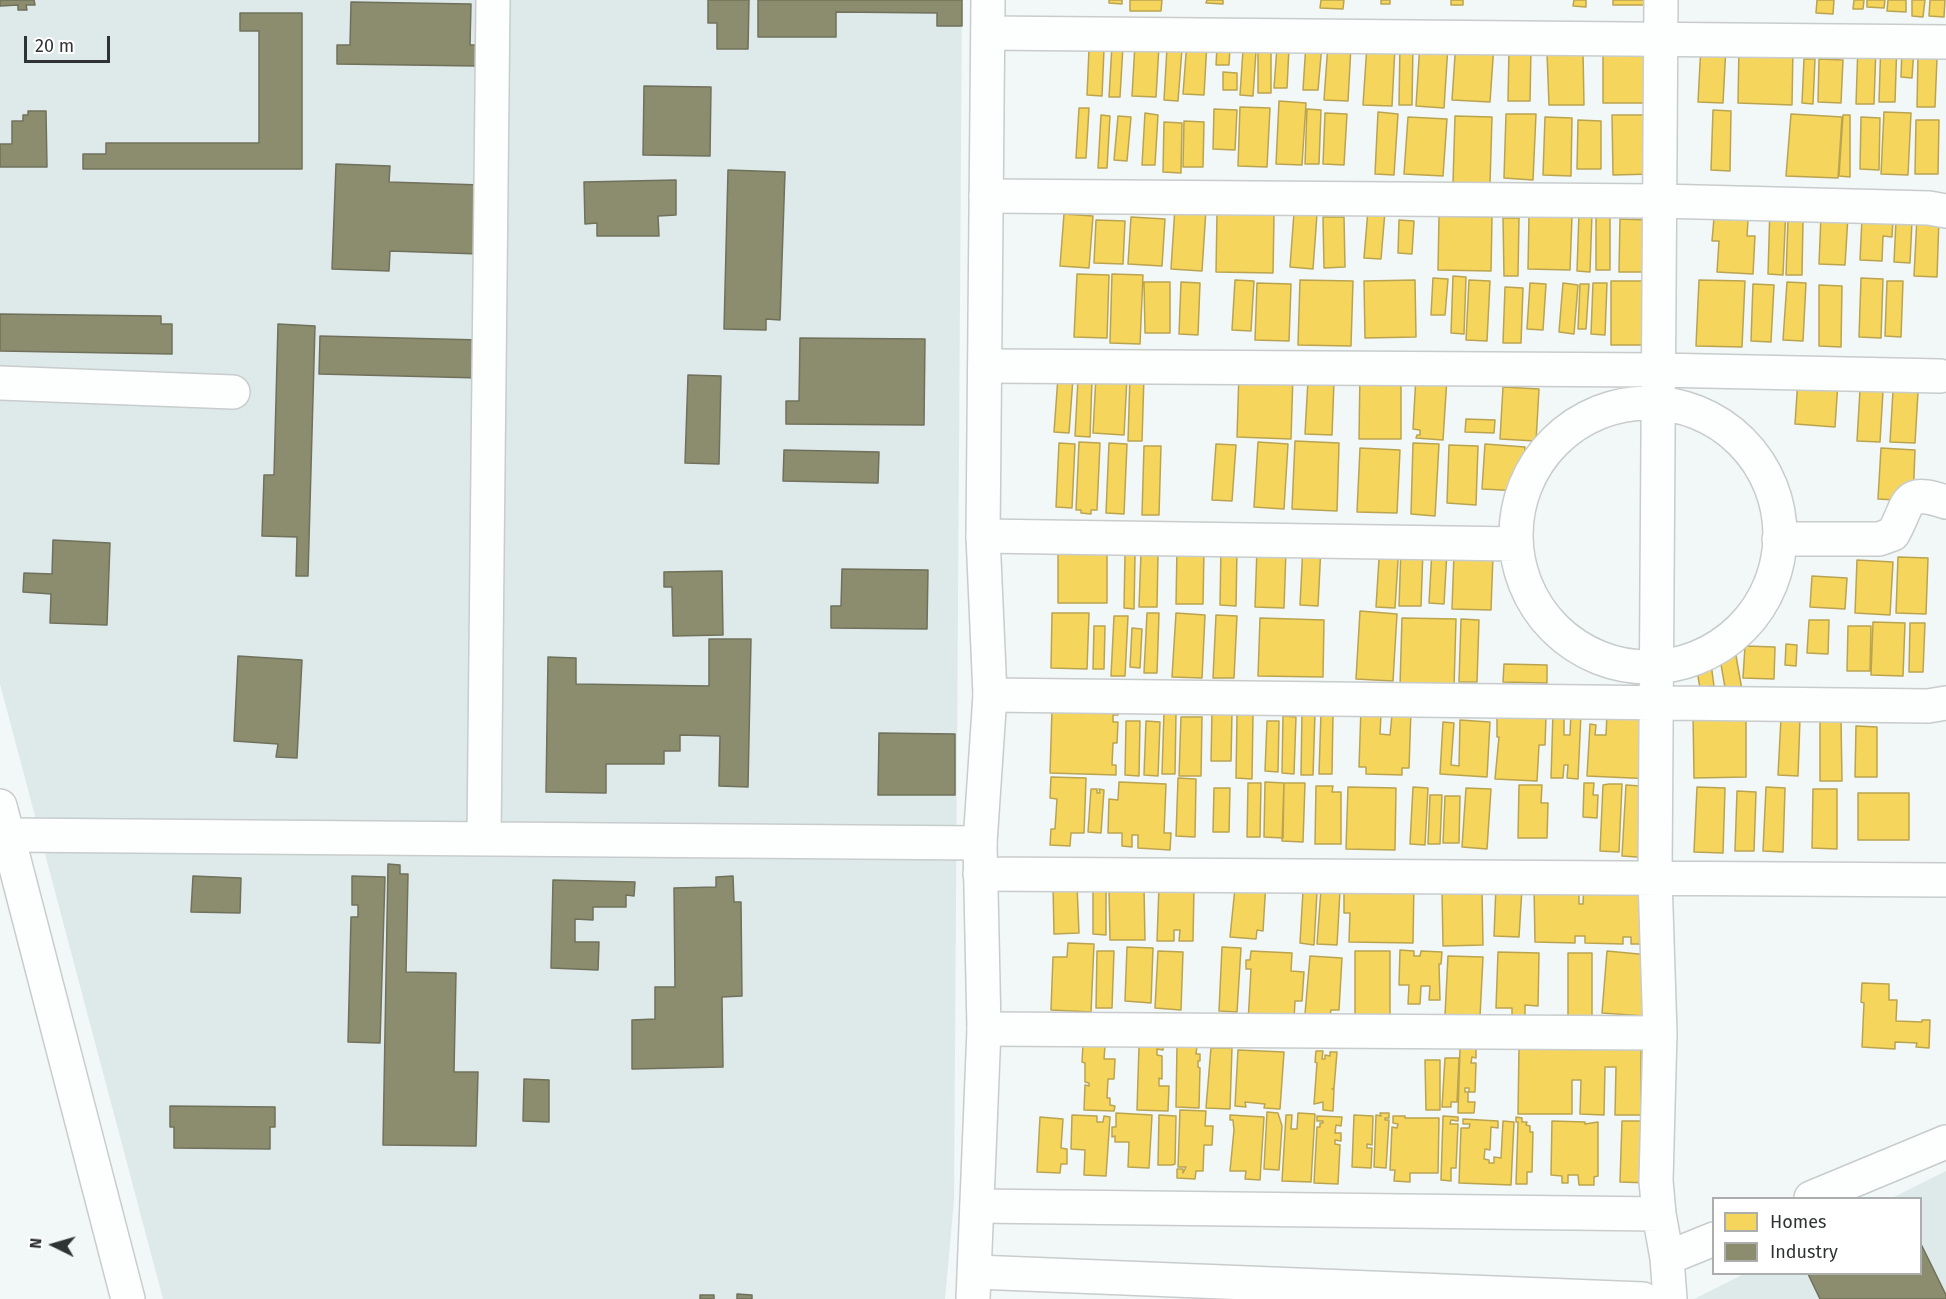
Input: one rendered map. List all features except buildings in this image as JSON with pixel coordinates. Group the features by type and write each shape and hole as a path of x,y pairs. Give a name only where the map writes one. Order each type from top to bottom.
{"street":[{"path":"484,839 493,0"},
{"path":"988,0 983,536 990,695 980,859 984,1029 975,1286 1643,1299"},
{"path":"1661,0 1655,878 1660,1033 1656,1181 1667,1258 1670,1299"},
{"path":"988,33 1946,42"},
{"path":"986,196 1660,201 1929,208 1946,211"},
{"path":"985,366 1659,386 1940,376"},
{"path":"0,383 232,392"},
{"path":"1659,386 1688,407 1730,429 1765,471 1780,518 1777,569 1754,617 1713,652 1657,669 1604,662 1566,641 1530,597 1516,552 1516,544 1519,501 1543,453 1575,423 1631,402 1659,386"},
{"path":"1779,540 1879,539 1893,534 1906,505 1916,496 1926,496 1946,502"},
{"path":"983,536 1516,544"},
{"path":"990,695 1928,706 1946,703"},
{"path":"128,1299 4,820 980,859 1655,878 1946,880"},
{"path":"984,1029 1660,1033"},
{"path":"1813,1197 1946,1142"},
{"path":"977,1206 1659,1214"},
{"path":"1667,1258 1712,1239"}],"shaded area":[{"path":"0,0 962,0 954,1200 945,1299 163,1299 0,684"},
{"path":"1946,1171 1946,1299 1694,1299 1742,1275 1922,1275 1922,1197 1894,1197"}]}
